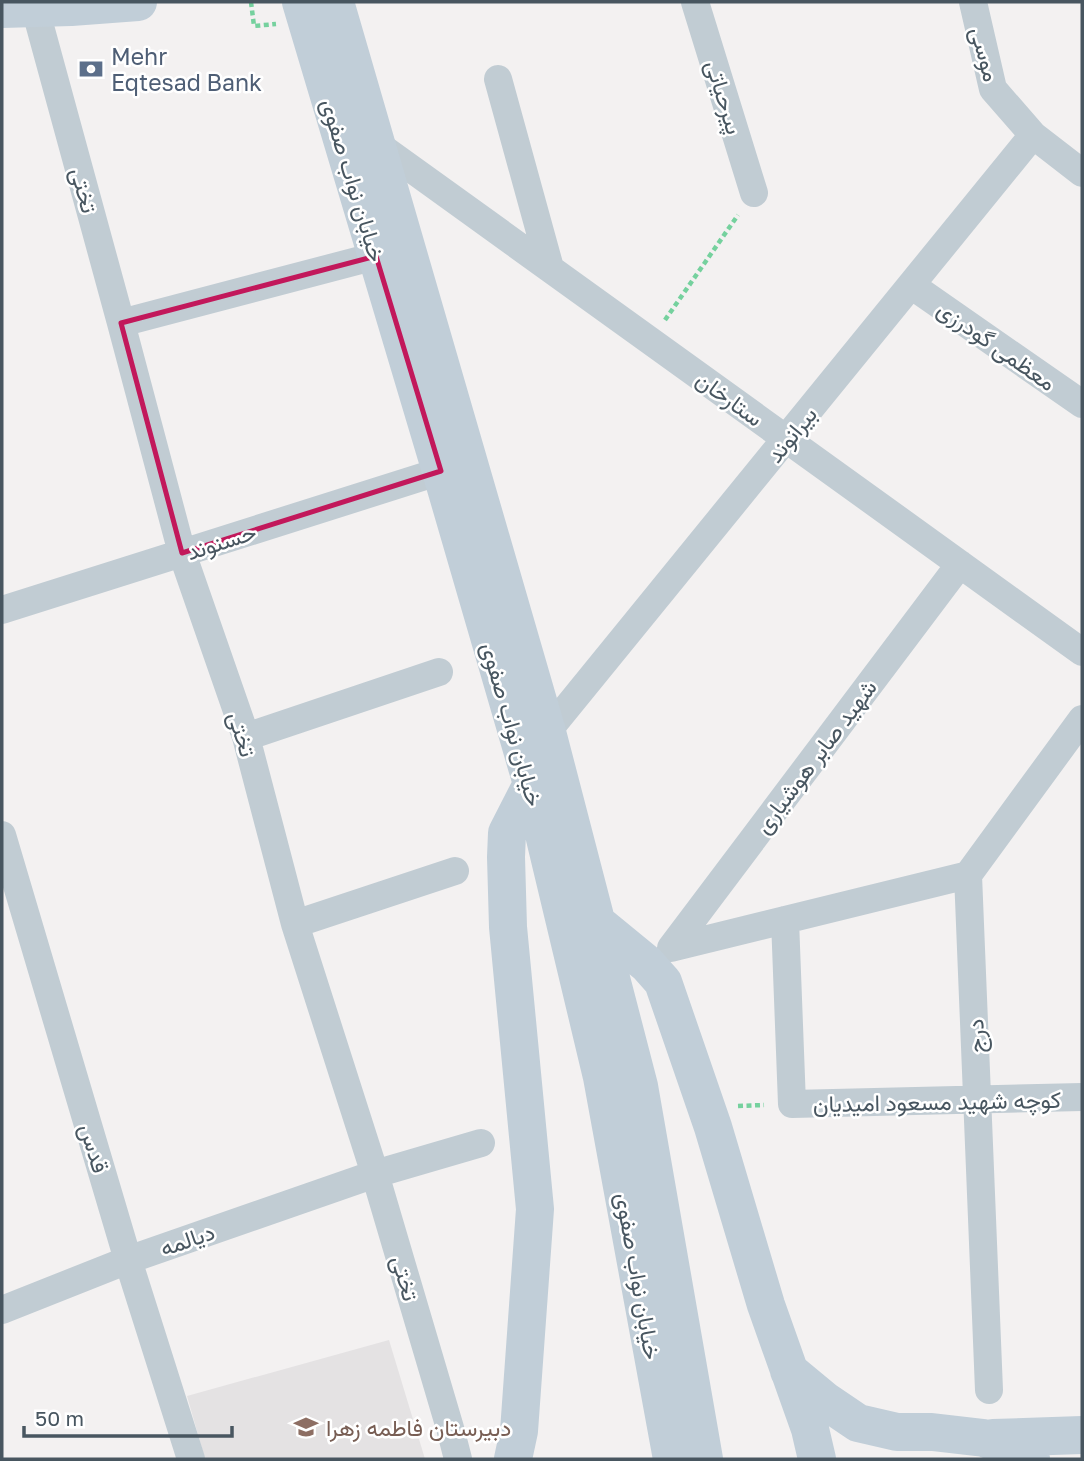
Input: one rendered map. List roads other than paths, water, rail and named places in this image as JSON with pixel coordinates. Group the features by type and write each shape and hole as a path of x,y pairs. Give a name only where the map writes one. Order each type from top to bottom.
{"main road":[{"path":"18,9 138,2"},
{"name":"خیابان نواب صفوی","path":"300,2 532,784 602,1077 672,1459"},
{"name":"خیابان نواب صفوی","path":"335,2 547,732 639,1086 704,1459"},
{"path":"521,1450 535,1209 508,927 506,857 507,833 532,784"},
{"path":"597,923 648,964 663,982 706,1106 766,1305 810,1429 817,1459"},
{"path":"624,1028 630,1009 644,1004 675,1022"},
{"path":"789,1371 858,1423 897,1432 932,1432 984,1438 1082,1435"},
{"path":"944,1459 984,1438"},
{"path":"984,1438 1031,1459"}],"street":[{"name":"پیرحیاتی","path":"695,2 754,192"},
{"name":"موسی","path":"973,2 993,89 1033,135 1082,173"},
{"name":"تختی","path":"18,9 121,323 181,553 246,737 295,924 375,1174 458,1459"},
{"path":"498,79 550,268"},
{"name":"بیرانوند","path":"547,732 1033,135"},
{"name":"ستارخان","path":"377,144 1082,652"},
{"path":"121,323 376,256"},
{"name":"معظمی گودرزی","path":"912,285 1082,404"},
{"name":"حسنوند","path":"2,610 441,471"},
{"name":"شهید صابر هوشیاری","path":"785,920 671,948 960,564"},
{"path":"246,737 439,672"},
{"path":"785,920 968,875 1082,719"},
{"name":"قدس","path":"2,835 128,1260 191,1459"},
{"path":"295,924 455,871"},
{"name":"درج","path":"968,875 989,1390"},
{"name":"کوچه شهید مسعود امیدیان","path":"785,920 792,1104 1082,1097"},
{"name":"دیالمه","path":"2,1310 128,1260 375,1174 481,1143"}],"place":[{"name":"Mehr Eqtesad Bank","path":"91,69"},
{"name":"دبیرستان فاطمه زهرا","path":"306,1427"}]}
